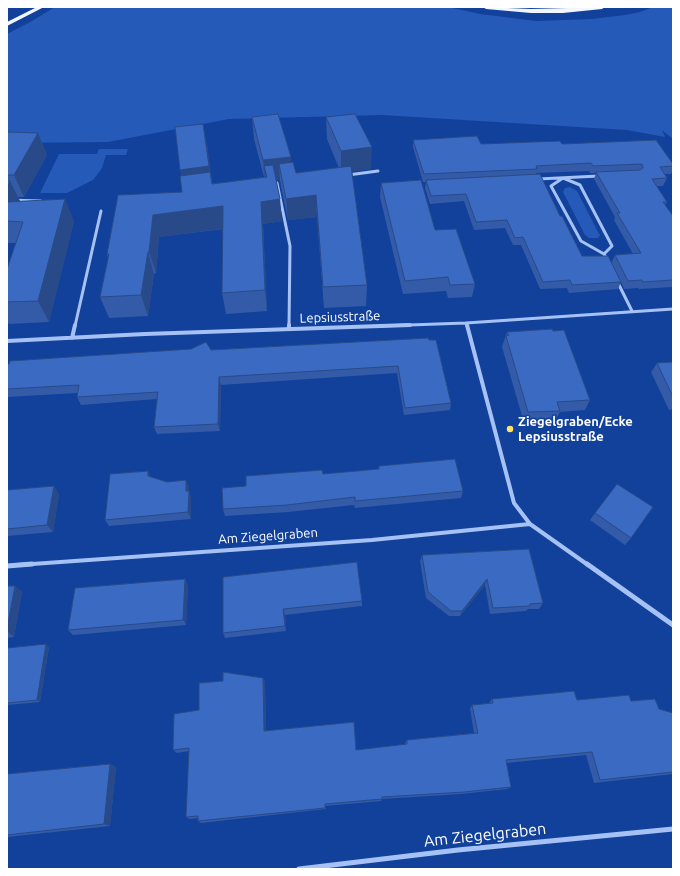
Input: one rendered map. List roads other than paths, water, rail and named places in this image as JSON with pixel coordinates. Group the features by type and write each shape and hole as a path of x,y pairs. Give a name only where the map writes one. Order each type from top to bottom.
{"main road":[{"path":"7,24 41,7"},
{"path":"486,7 531,11 563,11 602,7"}],"street":[{"path":"347,175 378,171"},
{"path":"534,180 600,176"},
{"path":"563,178 580,185 612,246 604,254"},
{"path":"563,178 551,186 581,241 604,254 608,262"},
{"path":"270,184 285,182"},
{"path":"277,183 290,246 289,329"},
{"path":"7,200 43,201"},
{"path":"72,338 101,212"},
{"path":"615,276 632,311"},
{"name":"Lepsiusstraße","path":"7,341 466,323 673,309"},
{"path":"466,323 514,503 530,524 673,624"},
{"name":"Am Ziegelgraben","path":"7,566 372,540 530,524"},
{"name":"Am Ziegelgraben","path":"299,869 458,850 673,829"}],"place":[{"name":"Ziegelgraben/Ecke Lepsiusstraße","path":"510,429"}]}
